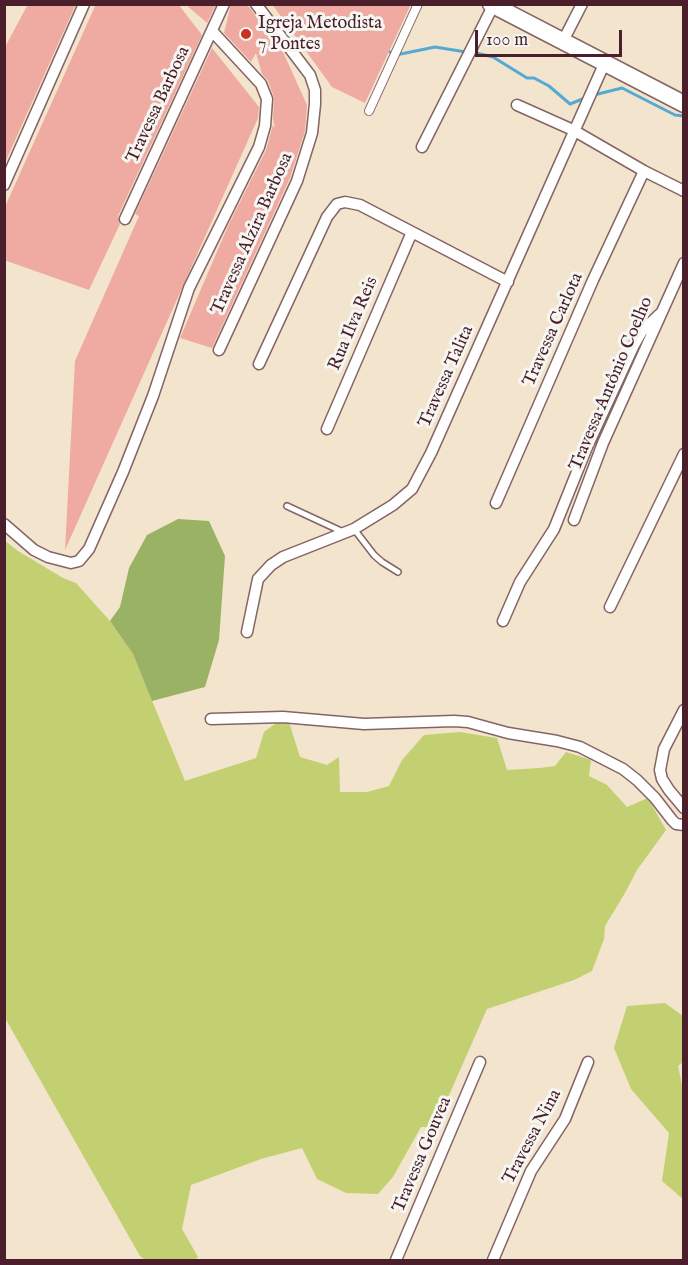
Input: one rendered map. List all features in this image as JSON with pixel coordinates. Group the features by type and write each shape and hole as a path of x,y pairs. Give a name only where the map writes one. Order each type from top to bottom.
{"main road":[{"path":"492,5 684,104"}],"street":[{"path":"4,185 84,4"},
{"name":"Travessa Barbosa","path":"125,219 224,4"},
{"name":"Travessa Alzira Barbosa","path":"219,350 297,181 305,161 313,123 315,90 310,75 256,4"},
{"path":"369,111 418,4"},
{"path":"563,41 582,4"},
{"path":"422,147 492,5"},
{"path":"4,524 34,549 48,557 72,563 79,561 88,549 109,504 153,396 189,288 259,147 266,126 267,99 261,84 212,31"},
{"name":"Travessa Talita","path":"247,632 258,579 265,571 283,557 350,531 393,505 412,489 431,453 508,282 604,62"},
{"path":"517,105 573,130 644,171 683,189"},
{"name":"Travessa Carlota","path":"496,503 644,171"},
{"path":"259,364 327,217 337,204 345,202 360,205 508,282"},
{"name":"Rua Ilva Reis","path":"327,429 412,232"},
{"name":"Travessa Antônio Coelho","path":"574,519 611,424 684,263"},
{"path":"503,621 520,582 554,529 600,417 633,345 660,314"},
{"path":"600,417 611,424"},
{"path":"610,608 684,454"},
{"path":"684,710 664,749 660,770 662,779 684,808"},
{"path":"211,719 283,717 364,724 454,722 557,741 580,747 623,769 643,786 676,824 684,825"},
{"name":"Travessa Gouvea","path":"396,1260 480,1062"},
{"name":"Travessa Nina","path":"493,1260 531,1171 565,1119 588,1062"}],"lane":[{"path":"287,506 350,531 382,562 398,572"}],"green space":[{"path":"178,519 209,521 225,556 219,640 205,687 152,701 133,654 110,621 120,607 129,568 147,535"},
{"path":"4,540 63,578 76,583 110,621 133,654 185,781 256,758 264,732 283,718 290,725 300,757 327,765 339,757 340,792 367,792 389,786 402,760 424,735 460,732 497,738 507,770 555,766 566,752 591,760 589,776 607,785 627,807 648,798 666,830 637,870 605,926 604,939 592,971 574,980 487,1009 435,1127 421,1127 393,1177 378,1194 346,1193 317,1179 302,1148 261,1159 191,1185 182,1229 198,1257 195,1260 145,1260 140,1256 5,1018"},
{"path":"665,1003 683,1016 683,1062 678,1066 684,1094 683,1199 662,1181 669,1133 631,1089 614,1048 627,1006"}],"building":[{"path":"28,4 76,4 4,165 4,49"},
{"path":"96,4 178,4 202,35 118,216 120,224 89,290 4,260 4,209"},
{"path":"185,4 216,4 207,23"},
{"path":"231,4 244,4 249,7 283,52 307,105 305,131 290,178 212,348 180,338 228,226 266,150 273,125 275,128 274,97 268,81 262,74 256,53 251,62 224,33"},
{"path":"272,4 411,4 365,103 332,87"},
{"path":"212,48 259,107 258,118 65,550 75,361 139,216 135,214"}],"waterway":[{"path":"388,51 396,55 435,47 466,52"},
{"path":"472,52 493,57 527,78 534,78 549,86 570,104 585,98"},
{"path":"594,95 622,88 675,115 684,116"}],"place":[{"name":"Igreja Metodista 7 Pontes","path":"246,34"}]}
